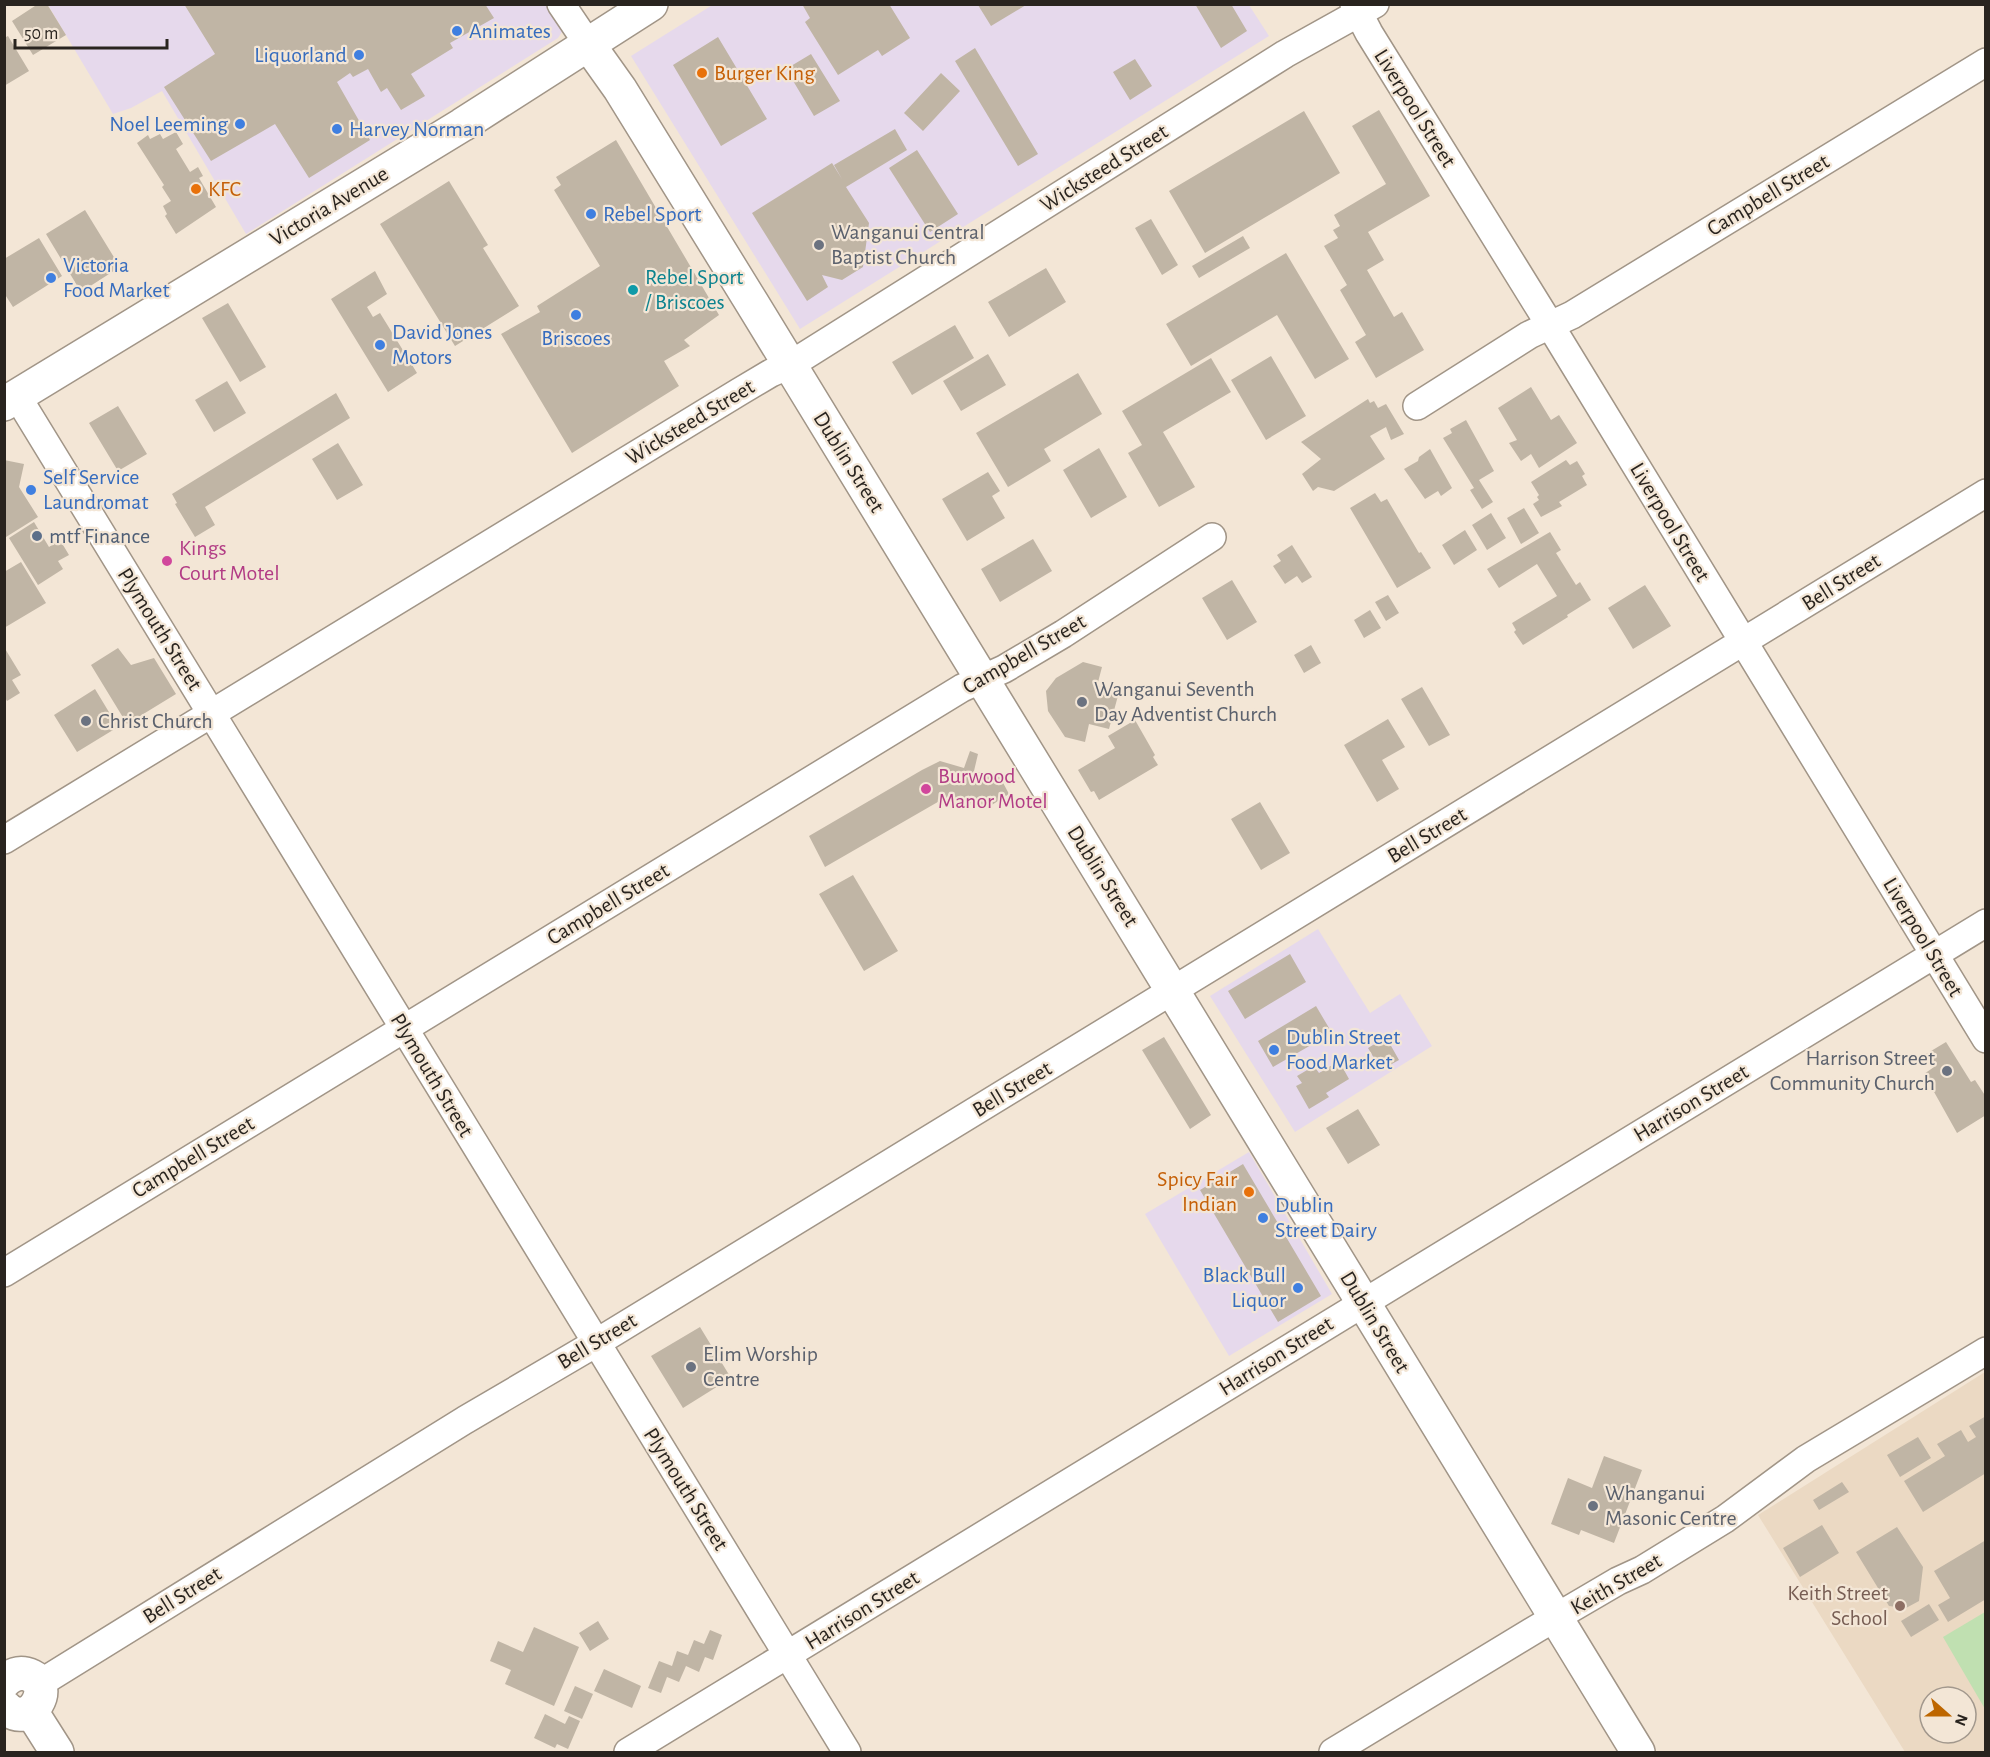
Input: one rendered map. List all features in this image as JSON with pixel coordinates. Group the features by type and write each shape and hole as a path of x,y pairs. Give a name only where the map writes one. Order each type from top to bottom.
{"main road":[{"name":"Victoria Avenue","path":"11,400 462,125 645,6"},
{"name":"Dublin Street","path":"588,44 620,89 790,365 1638,1752"},
{"path":"16,1687 57,1752"}],"street":[{"name":"Dublin Street","path":"561,4 588,44"},
{"name":"Liverpool Street","path":"1363,8 1369,33 1986,1039"},
{"name":"Wicksteed Street","path":"4,840 755,383 790,365 1285,54 1363,8"},
{"name":"Campbell Street","path":"1417,406 1529,335 1572,315 1986,62"},
{"name":"Plymouth Street","path":"11,400 211,714 847,1752"},
{"name":"Bell Street","path":"16,1687 596,1343 1986,493"},
{"name":"Campbell Street","path":"4,1273 962,688 982,680 1063,634 1212,537"},
{"name":"Harrison Street","path":"628,1752 1986,923"},
{"name":"Keith Street","path":"1333,1752 1618,1581 1642,1570 1752,1500 1806,1459 1986,1351"}],"shaded area":[{"path":"551,4 565,27 558,38 246,234 162,91 131,108 113,114 48,5"},
{"path":"714,4 1249,5 1269,36 800,329 631,56"},
{"path":"1318,929 1370,1013 1400,994 1432,1046 1295,1132 1210,996"},
{"path":"1249,1152 1332,1294 1229,1356 1145,1214"},
{"name":"Keith Street School","path":"1985,1372 1985,1752 1905,1752 1758,1515"}],"green space":[{"path":"1985,1612 1985,1709 1978,1697 1978,1685 1971,1685 1943,1637"}],"building":[{"path":"38,4 47,4 66,35 33,55 12,21"},
{"path":"184,4 485,4 494,18 450,43 453,48 411,74 425,96 401,110 387,88 381,92 368,69 353,77 350,73 337,82 370,140 309,178 275,124 211,161 164,87 215,54"},
{"path":"802,4 889,4 910,38 882,56 878,50 838,75 805,22 810,18"},
{"path":"1195,4 1231,4 1247,31 1221,48"},
{"path":"978,5 1026,5 991,26"},
{"path":"8,36 29,71 4,86 4,38"},
{"path":"718,37 767,119 721,146 673,65"},
{"path":"975,48 1038,154 1018,166 955,61"},
{"path":"811,54 840,101 814,116 786,69"},
{"path":"1135,59 1152,86 1130,100 1113,72"},
{"path":"941,73 960,91 923,131 904,113"},
{"path":"1379,110 1430,196 1368,232 1384,260 1367,270 1394,317 1402,312 1424,350 1376,378 1355,342 1366,335 1340,290 1347,285 1324,246 1338,238 1333,230 1340,226 1334,215 1386,184 1352,126"},
{"path":"1304,111 1340,173 1205,253 1169,191"},
{"name":"Wanganui Central Baptist Church","path":"895,129 907,150 846,187 869,223 863,267 842,280 822,275 828,287 807,301 752,213 832,163 842,179 834,165"},
{"path":"176,132 183,144 176,149 190,172 198,167 203,176 199,178 216,207 176,234 165,216 167,214 163,206 171,201 162,187 164,185 137,143 148,135 150,139 160,134 163,139"},
{"name":"Rebel Sport / Briscoes","path":"616,140 719,315 684,340 690,346 664,361 679,386 572,453 501,334 540,312 537,306 600,266 554,190 561,185 556,177"},
{"path":"917,150 958,214 930,232 889,168"},
{"path":"449,181 488,245 483,248 519,306 455,346 380,224"},
{"path":"85,210 120,267 81,292 46,234"},
{"path":"1151,219 1178,265 1162,275 1135,228"},
{"path":"1243,236 1250,248 1199,278 1192,266"},
{"path":"39,238 62,276 13,307 4,293 4,259"},
{"path":"1286,253 1349,359 1315,379 1277,315 1191,366 1166,324"},
{"path":"1046,268 1066,302 1009,337 988,302"},
{"name":"David Jones Motors","path":"375,271 387,294 367,307 373,317 380,313 417,373 388,392 331,299"},
{"path":"228,303 266,367 240,382 202,318"},
{"path":"955,325 974,358 912,395 892,362"},
{"path":"988,354 1006,385 961,411 943,381"},
{"path":"1271,356 1306,416 1266,440 1231,380"},
{"path":"1211,358 1231,392 1163,432 1195,487 1159,507 1128,453 1142,445 1122,411"},
{"path":"1078,373 1102,414 1044,449 1051,461 1008,487 976,433"},
{"path":"227,381 246,413 214,432 195,400"},
{"path":"1531,387 1551,420 1559,415 1577,443 1539,468 1531,454 1521,461 1509,443 1517,440 1498,408"},
{"path":"336,393 350,418 205,507 215,525 195,537 175,504 177,503 172,494"},
{"path":"1368,399 1370,403 1374,401 1378,408 1386,404 1404,434 1391,440 1386,427 1370,436 1385,459 1334,491 1318,487 1313,491 1302,474 1321,459 1301,442"},
{"path":"118,406 147,454 118,471 89,423"},
{"path":"1466,420 1494,471 1479,480 1493,502 1482,509 1470,490 1474,488 1443,438 1452,433 1450,429"},
{"path":"338,443 363,485 337,500 312,459"},
{"path":"1099,448 1127,497 1091,518 1063,470"},
{"path":"1430,449 1452,488 1441,496 1438,491 1425,499 1404,469 1418,461 1419,457"},
{"path":"4,460 24,464 19,487 38,517 6,537 4,534"},
{"path":"1566,460 1570,465 1577,461 1585,474 1582,476 1587,485 1559,502 1562,506 1541,517 1533,504 1539,500 1537,497 1539,495 1531,482"},
{"path":"988,472 1000,491 992,496 1005,518 967,541 942,499"},
{"path":"1375,493 1381,502 1387,499 1419,553 1421,552 1431,568 1397,588 1350,508"},
{"path":"1524,508 1539,533 1521,544 1507,518"},
{"path":"1491,513 1506,538 1487,550 1472,525"},
{"path":"34,522 49,547 60,540 69,555 58,561 63,569 38,585 9,538"},
{"path":"1465,530 1477,550 1454,565 1442,545"},
{"path":"1550,532 1561,550 1556,553 1576,585 1580,582 1591,600 1523,645 1514,632 1516,630 1512,623 1557,596 1537,564 1499,588 1487,569"},
{"path":"1033,539 1052,571 1000,602 981,569"},
{"path":"1292,545 1312,577 1302,583 1297,576 1285,584 1273,566 1281,561 1277,555"},
{"path":"21,562 46,603 4,628 4,572"},
{"path":"1232,580 1257,622 1227,640 1202,598"},
{"path":"1645,585 1671,626 1633,649 1608,608"},
{"path":"1388,595 1399,613 1386,621 1375,602"},
{"path":"1370,610 1381,628 1364,638 1354,620"},
{"path":"1311,645 1321,663 1304,673 1294,655"},
{"path":"4,647 21,675 12,680 20,693 7,701 4,696"},
{"path":"118,648 131,665 154,658 176,694 127,724 91,665"},
{"name":"Wanganui Seventh Day Adventist Church","path":"1083,662 1102,667 1097,686 1119,692 1109,729 1089,724 1085,742 1065,737 1048,711 1046,691 1056,678"},
{"path":"1422,687 1450,735 1429,746 1401,699"},
{"name":"Christ Church","path":"95,689 118,727 77,752 54,715"},
{"path":"1388,719 1405,747 1382,760 1399,789 1377,802 1344,745"},
{"path":"1135,720 1155,755 1153,757 1158,765 1099,800 1094,791 1091,792 1078,770 1115,748 1108,736"},
{"path":"970,751 978,754 974,771 1000,777 1009,794 987,808 943,799 825,867 809,836 940,761 964,768"},
{"path":"1260,802 1290,853 1261,870 1231,819"},
{"path":"853,875 898,951 864,971 819,894"},
{"path":"1290,954 1306,982 1245,1019 1228,991"},
{"path":"1316,1006 1332,1033 1273,1067 1258,1041"},
{"path":"1164,1037 1211,1115 1190,1129 1142,1050"},
{"path":"1386,1037 1399,1060 1381,1070 1368,1048"},
{"path":"1946,1042 1971,1082 1975,1080 1986,1097 1986,1115 1957,1133 1924,1074 1934,1067 1926,1054"},
{"path":"1339,1061 1349,1079 1326,1093 1329,1097 1309,1109 1296,1086 1302,1083 1297,1076 1314,1066 1319,1073"},
{"path":"1358,1109 1380,1145 1348,1164 1326,1128"},
{"path":"1243,1164 1321,1296 1278,1322 1200,1190"},
{"name":"Elim Worship Centre","path":"700,1327 731,1378 683,1408 651,1356"},
{"path":"1986,1416 1986,1473 1923,1512 1904,1481 1945,1456 1937,1444 1961,1430 1968,1442 1976,1437 1969,1426"},
{"path":"1918,1437 1931,1458 1900,1477 1887,1455"},
{"name":"Whanganui Masonic Centre","path":"1604,1456 1642,1470 1614,1543 1581,1530 1579,1535 1551,1524 1568,1478 1592,1488"},
{"path":"1842,1482 1849,1492 1819,1510 1813,1500"},
{"path":"1822,1525 1839,1553 1800,1577 1783,1548"},
{"path":"1897,1527 1923,1567 1919,1601 1906,1608 1889,1606 1856,1552"},
{"path":"1986,1540 1986,1599 1948,1622 1938,1605 1950,1598 1934,1571"},
{"path":"1929,1604 1939,1620 1911,1637 1901,1621"},
{"path":"598,1621 609,1639 590,1651 579,1633"},
{"path":"534,1627 579,1647 554,1706 505,1684 511,1670 490,1661 498,1641 523,1652"},
{"path":"710,1630 722,1635 713,1660 705,1657 699,1672 686,1666 679,1682 667,1677 661,1693 648,1688 659,1661 672,1666 677,1651 688,1655 694,1640 704,1644"},
{"path":"604,1669 641,1686 632,1708 594,1691"},
{"path":"575,1686 593,1694 582,1719 564,1711"},
{"path":"545,1714 565,1724 569,1716 580,1721 568,1749 557,1744 555,1748 534,1738"}],"place":[{"name":"Animates","path":"457,31"},
{"name":"Liquorland","path":"359,55"},
{"name":"Burger King","path":"702,73"},
{"name":"Noel Leeming","path":"240,124"},
{"name":"Harvey Norman","path":"337,129"},
{"name":"KFC","path":"196,189"},
{"name":"Rebel Sport","path":"591,214"},
{"name":"Wanganui Central Baptist Church","path":"819,245"},
{"name":"Victoria Food Market","path":"51,278"},
{"name":"Rebel Sport / Briscoes","path":"633,290"},
{"name":"Briscoes","path":"576,315"},
{"name":"David Jones Motors","path":"380,345"},
{"name":"Self Service Laundromat","path":"31,490"},
{"name":"mtf Finance","path":"37,536"},
{"name":"Kings Court Motel","path":"167,561"},
{"name":"Wanganui Seventh Day Adventist Church","path":"1082,702"},
{"name":"Christ Church","path":"86,721"},
{"name":"Burwood Manor Motel","path":"926,789"},
{"name":"Dublin Street Food Market","path":"1274,1050"},
{"name":"Harrison Street Community Church","path":"1947,1071"},
{"name":"Spicy Fair Indian","path":"1249,1192"},
{"name":"Dublin Street Dairy","path":"1263,1218"},
{"name":"Black Bull Liquor","path":"1298,1288"},
{"name":"Elim Worship Centre","path":"691,1367"},
{"name":"Whanganui Masonic Centre","path":"1593,1506"},
{"name":"Keith Street School","path":"1900,1606"}]}
